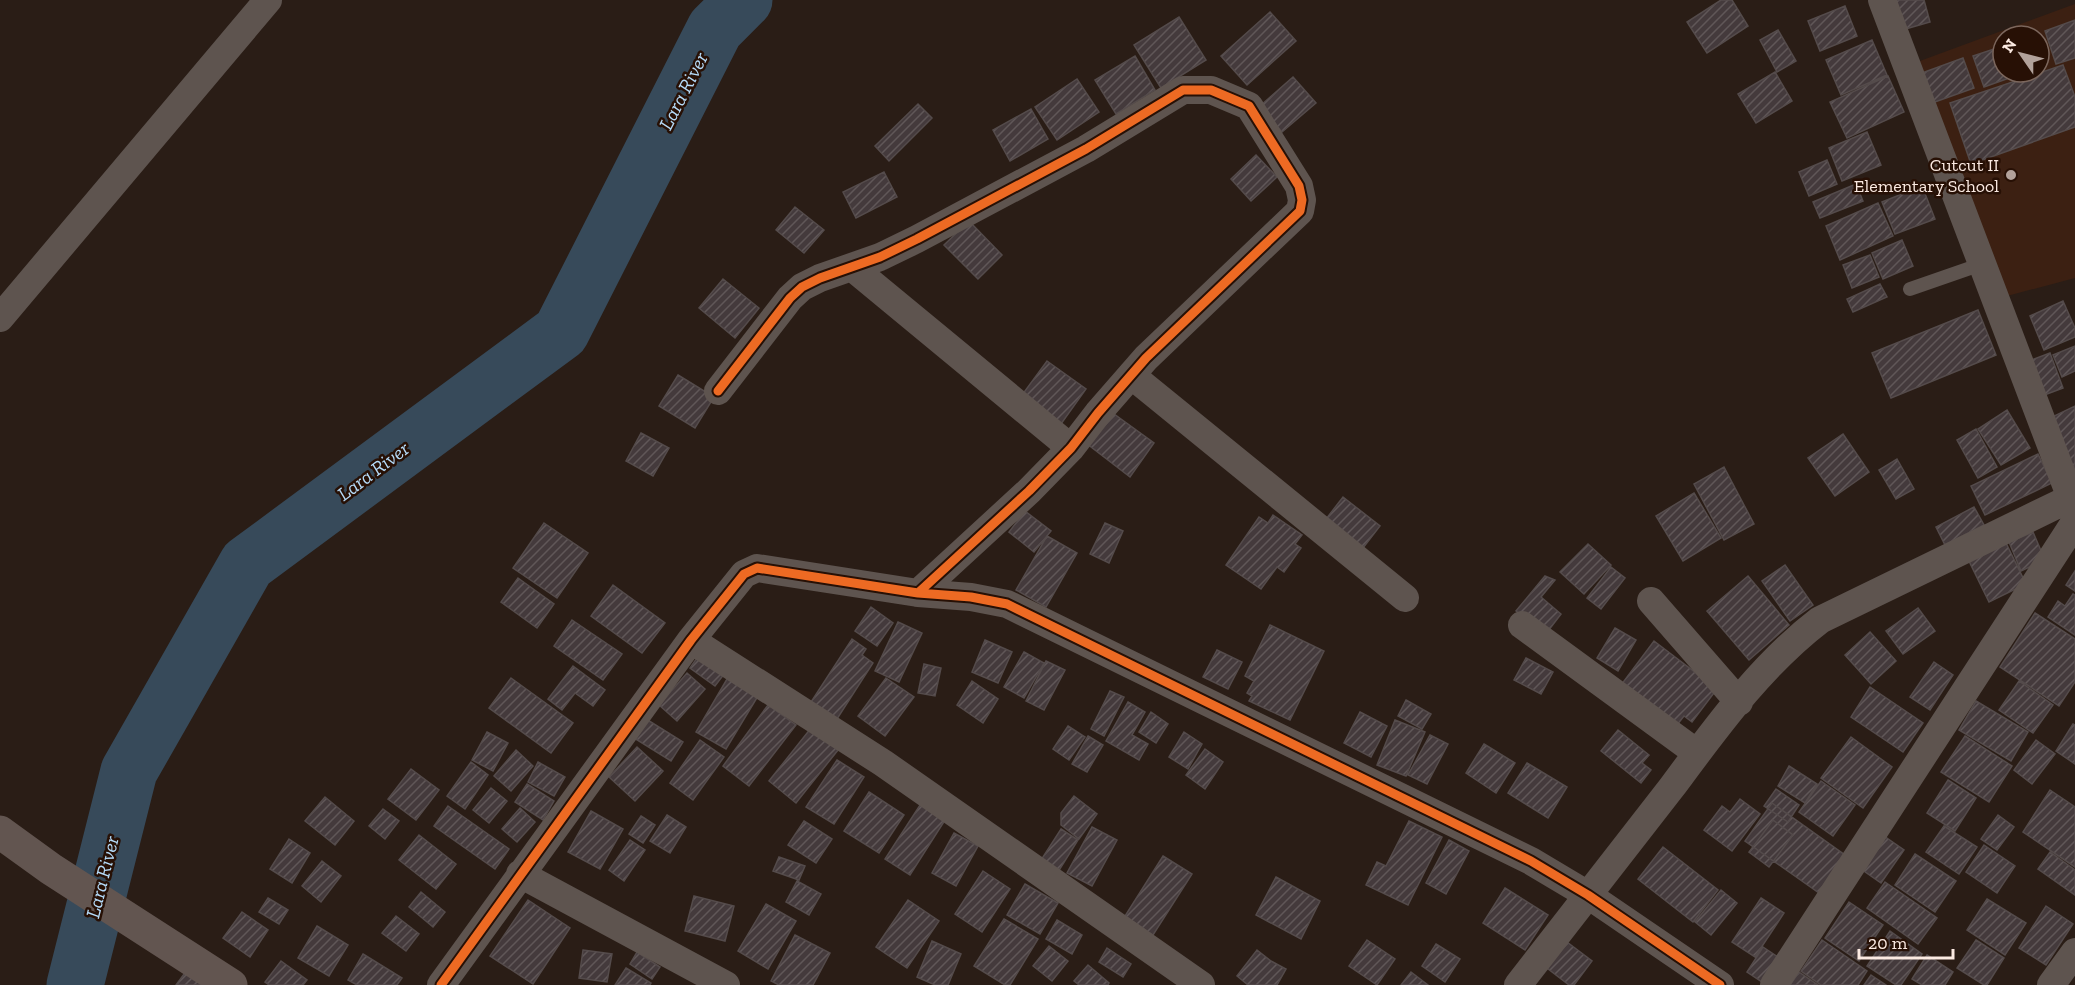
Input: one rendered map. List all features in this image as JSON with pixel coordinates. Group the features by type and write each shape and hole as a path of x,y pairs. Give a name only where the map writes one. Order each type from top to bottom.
{"street":[{"path":"0,318 268,0"},
{"path":"1882,0 2074,505"},
{"path":"718,391 790,298 802,287 820,278 853,268 908,243 1086,149 1183,90 1211,90 1249,106 1299,186 1302,200 1300,211 1146,358 1071,448 1029,491 918,593"},
{"path":"853,268 1071,448"},
{"path":"1131,375 1406,598"},
{"path":"1518,985 1697,753 1792,641 1820,620 2074,505"},
{"path":"1774,985 2074,505"},
{"path":"441,985 690,640 744,574 757,568 918,593 971,597 1007,604 1023,610 1281,740 1531,861 1588,895 1720,985"},
{"path":"1651,601 1739,702"},
{"path":"1522,626 1697,753"},
{"path":"690,640 883,764 1201,985"},
{"path":"0,832 51,869 227,984"},
{"path":"520,874 726,985"},
{"path":"2050,985 2075,952"}],"lane":[{"path":"1910,289 1982,264"}],"shaded area":[{"name":"Cutcut II Elementary School","path":"2075,4 2075,278 1992,300 1909,65 1991,35 1991,84 2051,84 2051,24 2021,24"}],"building":[{"path":"1721,0 1732,0 1748,26 1707,53 1687,22"},
{"path":"1893,0 1924,0 1930,22 1902,30"},
{"path":"1845,6 1857,36 1820,51 1808,21"},
{"path":"1270,12 1296,41 1247,85 1221,56"},
{"path":"1179,17 1206,60 1161,88 1134,45"},
{"path":"2075,20 2075,58 2056,64 2051,49 2051,29"},
{"path":"1778,30 1796,61 1777,72 1760,40"},
{"path":"1872,40 1887,75 1841,95 1826,60"},
{"path":"1991,50 1992,84 1984,87 1973,56"},
{"path":"1135,56 1155,90 1116,114 1095,80"},
{"path":"1963,58 1974,88 1932,103 1922,73"},
{"path":"2063,65 2075,97 2075,127 1971,164 1950,103 2006,84 2051,84 2051,69"},
{"path":"1775,72 1792,101 1756,123 1738,94"},
{"path":"1888,76 1904,112 1847,138 1830,102"},
{"path":"1293,77 1316,103 1282,132 1260,106"},
{"path":"1077,79 1099,112 1057,140 1035,107"},
{"path":"918,104 932,118 889,161 875,146"},
{"path":"1031,109 1048,139 1010,161 993,130"},
{"path":"1867,132 1881,165 1842,181 1829,148"},
{"path":"1256,155 1277,177 1251,201 1231,179"},
{"path":"1827,160 1837,184 1809,196 1799,172"},
{"path":"884,172 897,197 856,218 843,192"},
{"path":"1856,184 1863,201 1820,218 1813,202"},
{"path":"1922,186 1935,219 1895,234 1882,202"},
{"path":"1878,203 1893,236 1840,260 1826,226"},
{"path":"795,207 824,230 804,253 776,230"},
{"path":"969,221 1002,255 978,279 944,245"},
{"path":"1902,240 1913,266 1883,279 1872,253"},
{"path":"1870,255 1879,277 1852,288 1843,265"},
{"path":"723,279 759,308 735,338 699,308"},
{"path":"1880,284 1887,297 1853,312 1847,299"},
{"path":"2063,301 2075,328 2075,337 2044,350 2030,316"},
{"path":"1978,310 1996,355 1891,398 1872,353"},
{"path":"2075,346 2075,371 2062,377 2053,355"},
{"path":"2050,353 2063,388 2039,397 2026,362"},
{"path":"1047,361 1086,389 1061,424 1022,395"},
{"path":"678,375 714,397 695,428 659,406"},
{"path":"2075,406 2075,471 2050,418"},
{"path":"2007,410 2030,448 2001,465 1978,429"},
{"path":"1110,411 1154,443 1130,477 1086,443"},
{"path":"1976,429 1997,467 1978,478 1957,440"},
{"path":"641,433 669,448 653,476 626,461"},
{"path":"1843,434 1869,472 1835,496 1808,458"},
{"path":"2038,454 2052,483 1985,515 1971,486"},
{"path":"1897,459 1914,489 1896,499 1879,470"},
{"path":"1724,467 1754,524 1724,540 1694,484"},
{"path":"1694,493 1721,538 1683,561 1656,516"},
{"path":"1343,497 1380,526 1363,548 1326,519"},
{"path":"1974,507 1984,525 1945,545 1936,527"},
{"path":"1025,511 1051,531 1034,552 1009,532"},
{"path":"1273,515 1302,535 1295,544 1301,548 1284,572 1277,567 1261,589 1226,565 1259,517 1268,523"},
{"path":"544,523 588,553 557,598 513,568"},
{"path":"1105,523 1123,531 1109,563 1090,554"},
{"path":"2033,532 2045,560 2021,571 2009,542"},
{"path":"1047,536 1077,553 1046,607 1016,590"},
{"path":"2005,541 2026,584 1989,602 1968,559"},
{"path":"1588,544 1611,565 1584,594 1560,572"},
{"path":"1785,565 1813,605 1790,621 1762,581"},
{"path":"1611,567 1625,578 1601,609 1587,598"},
{"path":"2075,571 2075,591 2066,585"},
{"path":"1545,576 1555,580 1541,597 1561,614 1545,635 1516,611"},
{"path":"1748,576 1789,625 1749,660 1707,611"},
{"path":"518,578 554,604 537,628 501,602"},
{"path":"613,585 665,623 642,653 591,616"},
{"path":"2073,594 2075,595 2075,635 2048,617 2058,601 2065,606"},
{"path":"871,607 893,623 877,646 855,631"},
{"path":"1918,608 1935,631 1903,654 1886,631"},
{"path":"2035,613 2075,639 2075,682 2059,706 2000,667"},
{"path":"572,620 622,654 603,680 554,646"},
{"path":"898,622 922,633 899,682 875,671"},
{"path":"1270,625 1324,651 1290,720 1249,701 1252,696 1247,693 1254,681 1245,676"},
{"path":"1615,628 1636,640 1618,671 1597,658"},
{"path":"1870,632 1896,661 1871,684 1845,655"},
{"path":"852,639 866,649 862,655 873,663 837,719 811,702"},
{"path":"985,640 1012,652 998,683 972,672"},
{"path":"1654,641 1717,689 1692,722 1684,716 1673,730 1618,689"},
{"path":"1217,650 1242,662 1228,689 1203,677"},
{"path":"1024,652 1044,663 1024,698 1004,687"},
{"path":"699,655 725,673 715,686 690,668"},
{"path":"1526,658 1553,672 1541,694 1514,680"},
{"path":"1046,661 1065,670 1044,710 1026,701"},
{"path":"1934,662 1953,675 1930,710 1910,697"},
{"path":"924,664 941,668 935,696 918,693"},
{"path":"573,666 605,690 593,706 575,693 562,710 548,699"},
{"path":"687,673 705,689 677,721 659,705"},
{"path":"511,678 573,723 551,753 489,708"},
{"path":"886,678 914,697 885,736 858,716"},
{"path":"727,679 758,696 726,749 696,732"},
{"path":"972,681 998,699 983,723 957,705"},
{"path":"2019,681 2053,705 2033,733 1999,710"},
{"path":"1870,687 1923,723 1903,752 1851,717"},
{"path":"1110,691 1124,697 1104,736 1091,729"},
{"path":"1406,700 1431,714 1422,729 1398,716"},
{"path":"1976,701 2028,732 2011,761 1959,730"},
{"path":"1128,702 1145,712 1132,735 1148,744 1139,760 1106,741"},
{"path":"768,705 796,725 749,786 723,766"},
{"path":"1151,712 1168,724 1156,743 1139,732"},
{"path":"1360,712 1387,726 1371,757 1344,743"},
{"path":"646,719 683,742 671,761 634,738"},
{"path":"1395,720 1425,732 1406,776 1377,765"},
{"path":"2073,724 2075,725 2075,764 2056,751"},
{"path":"1068,726 1085,737 1069,760 1053,749"},
{"path":"811,728 838,750 796,803 769,781"},
{"path":"1618,730 1649,755 1642,763 1651,770 1641,783 1601,751"},
{"path":"487,732 508,743 493,771 472,760"},
{"path":"1184,732 1202,744 1188,769 1169,757"},
{"path":"1430,735 1448,744 1427,784 1408,775"},
{"path":"1088,736 1103,745 1087,772 1072,764"},
{"path":"1965,736 2012,766 1989,802 1941,772"},
{"path":"1851,737 1892,767 1863,808 1821,778"},
{"path":"700,740 724,757 693,800 670,783"},
{"path":"2036,740 2055,754 2032,784 2014,770"},
{"path":"1484,744 1515,763 1496,793 1466,773"},
{"path":"637,747 663,771 635,801 609,777"},
{"path":"1205,749 1223,762 1205,789 1186,775"},
{"path":"516,750 533,766 511,791 494,776"},
{"path":"837,760 864,777 834,824 806,807"},
{"path":"471,762 488,775 465,809 447,796"},
{"path":"538,762 565,777 554,796 528,782"},
{"path":"1527,763 1567,787 1548,818 1508,793"},
{"path":"1789,766 1817,784 1805,803 1778,786"},
{"path":"411,769 439,790 416,820 388,799"},
{"path":"1948,780 1976,798 1955,831 1927,813"},
{"path":"1821,781 1855,805 1833,836 1799,812"},
{"path":"527,784 554,801 543,820 515,802"},
{"path":"491,788 507,801 489,823 473,810"},
{"path":"1776,789 1799,805 1788,822 1764,806"},
{"path":"2050,790 2075,807 2075,867 2023,832"},
{"path":"869,792 904,815 879,853 844,831"},
{"path":"1074,796 1097,814 1079,839 1061,825 1061,813"},
{"path":"325,797 354,821 335,845 305,821"},
{"path":"1740,799 1760,814 1732,851 1704,830 1722,806 1730,812"},
{"path":"922,802 947,817 910,875 885,859"},
{"path":"1772,803 1845,855 1819,893 1745,841"},
{"path":"448,806 509,849 495,869 434,826"},
{"path":"520,808 535,822 517,842 502,829"},
{"path":"383,809 399,821 385,839 369,826"},
{"path":"591,811 623,829 600,869 568,852"},
{"path":"667,815 686,827 670,853 650,841"},
{"path":"1998,815 2014,827 1997,850 1981,839"},
{"path":"641,816 655,825 643,843 629,834"},
{"path":"1773,820 1793,835 1769,867 1749,852"},
{"path":"804,821 832,839 816,863 788,845"},
{"path":"1409,821 1442,837 1408,905 1366,885 1377,862 1386,866"},
{"path":"1944,826 1977,847 1959,874 1926,852"},
{"path":"1092,827 1117,840 1092,886 1067,873"},
{"path":"1061,829 1078,840 1058,872 1041,860"},
{"path":"954,833 978,846 956,886 932,873"},
{"path":"419,835 456,864 436,889 399,860"},
{"path":"1884,836 1904,850 1881,883 1861,869"},
{"path":"289,839 310,853 292,883 270,869"},
{"path":"630,840 645,850 624,881 609,870"},
{"path":"1449,840 1469,851 1446,894 1426,883"},
{"path":"1984,845 2015,866 1997,893 1966,872"},
{"path":"1663,847 1718,890 1693,922 1638,879"},
{"path":"2050,852 2075,870 2075,895 2038,869"},
{"path":"1915,854 1956,881 1935,912 1895,885"},
{"path":"1163,856 1192,874 1153,935 1125,916"},
{"path":"779,857 805,866 799,880 773,871"},
{"path":"322,861 341,876 321,902 302,886"},
{"path":"983,871 1010,889 982,932 955,914"},
{"path":"1276,877 1320,901 1301,939 1256,915"},
{"path":"797,881 821,894 809,915 786,902"},
{"path":"1885,882 1937,918 1918,944 1867,908"},
{"path":"1025,884 1058,903 1040,934 1007,915"},
{"path":"1505,888 1548,915 1525,950 1483,923"},
{"path":"1721,890 1737,903 1711,935 1695,922"},
{"path":"421,892 445,912 433,927 409,907"},
{"path":"694,896 734,906 725,941 685,931"},
{"path":"268,898 288,910 279,924 259,912"},
{"path":"1761,898 1784,913 1755,957 1732,942"},
{"path":"1987,899 2026,923 2005,955 1967,930"},
{"path":"528,900 570,928 533,984 490,956"},
{"path":"908,900 939,921 907,968 876,947"},
{"path":"1849,902 1883,925 1859,961 1825,938"},
{"path":"766,904 796,921 768,969 738,951"},
{"path":"2046,906 2073,924 2046,965 2019,948"},
{"path":"242,912 268,930 250,957 223,938"},
{"path":"396,916 419,934 406,951 382,933"},
{"path":"1004,919 1038,939 1010,985 1005,985 974,966"},
{"path":"1057,920 1082,935 1072,954 1046,939"},
{"path":"317,926 348,945 329,976 298,958"},
{"path":"1890,931 1922,954 1901,985 1896,985 1867,966"},
{"path":"795,935 830,953 813,985 779,985 771,981"},
{"path":"1367,940 1395,959 1377,985 1349,966"},
{"path":"1822,940 1867,971 1858,985 1821,985 1801,971"},
{"path":"1976,940 2004,958 1987,985 1957,968"},
{"path":"932,941 961,954 948,985 935,985 917,977"},
{"path":"1567,942 1592,961 1574,985 1569,985 1547,968"},
{"path":"1436,944 1460,959 1445,982 1422,966"},
{"path":"1049,946 1068,961 1052,981 1033,966"},
{"path":"1763,947 1781,959 1765,984 1747,972"},
{"path":"1107,948 1131,964 1123,977 1099,962"},
{"path":"583,950 612,954 607,982 579,978"},
{"path":"1257,950 1286,969 1277,985 1248,985 1237,976"},
{"path":"637,952 660,967 652,979 630,964"},
{"path":"363,954 402,978 397,985 357,985 348,980"},
{"path":"1927,955 1953,972 1945,985 1922,985 1912,979"},
{"path":"281,961 307,980 303,985 269,985 265,982"},
{"path":"1088,965 1109,983 1108,985 1079,985 1074,981"},
{"path":"626,968 651,983 650,985 615,985"},
{"path":"187,970 203,981 200,985 176,985"},
{"path":"1411,972 1428,985 1401,985"},
{"path":"1799,972 1818,985 1790,985"},
{"path":"1871,975 1886,985 1864,985"}],"waterway":[{"name":"Lara River","path":"75,985 129,771 247,564 561,332 715,29 744,0"}],"cycle path":[{"path":"718,391 790,298 802,287 820,278 880,257 917,239 1086,149 1183,90 1211,90 1249,106 1299,186 1302,200 1300,211 1146,358 1071,448 1029,491 918,593"},
{"path":"441,985 691,640 744,574 757,568 1007,604 1531,861 1588,895 1720,985"}],"place":[{"name":"Cutcut II Elementary School","path":"2011,175"}]}
